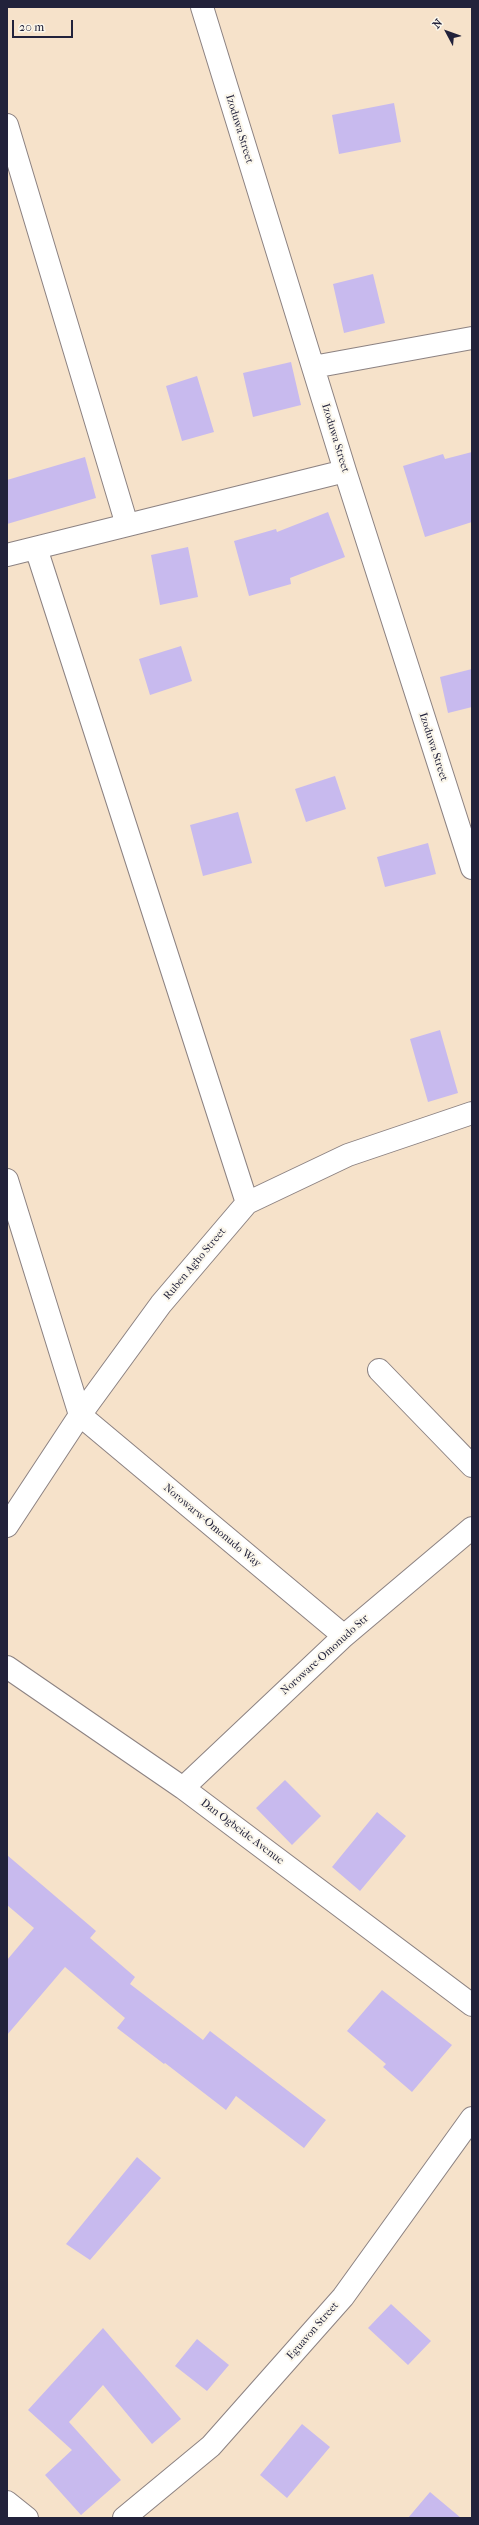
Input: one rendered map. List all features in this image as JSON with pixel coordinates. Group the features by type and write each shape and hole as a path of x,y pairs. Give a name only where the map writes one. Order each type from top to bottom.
{"street":[{"name":"Izoduwa Street","path":"202,7 345,471 472,868"},
{"path":"7,125 127,525"},
{"path":"313,367 472,338"},
{"path":"7,555 345,471"},
{"path":"36,548 247,1203"},
{"name":"Ruben Agho Street","path":"7,1526 80,1415 161,1304 247,1203 348,1155 472,1113"},
{"path":"7,1180 80,1415"},
{"path":"379,1370 472,1466"},
{"name":"Norowarw-Omonudo Way","path":"80,1415 344,1636"},
{"name":"Noroware-Omonudo Str","path":"183,1788 344,1636 472,1528"},
{"name":"Dan Ogbeide Avenue","path":"7,1667 183,1788 472,2005"},
{"name":"Eguavon Street","path":"124,2518 211,2446 343,2297 472,2118"},
{"path":"7,2502 27,2518"}],"building":[{"path":"394,103 401,142 339,154 332,115"},
{"path":"373,274 385,323 344,333 333,284"},
{"path":"291,362 301,405 253,417 243,373"},
{"path":"197,376 214,432 182,441 166,386"},
{"path":"472,452 472,522 425,537 403,466 443,454 445,459"},
{"path":"85,457 96,498 7,524 7,480"},
{"path":"328,512 345,557 290,578 291,584 249,596 234,541 276,529 277,532"},
{"path":"188,547 198,597 160,605 151,555"},
{"path":"181,646 192,681 150,695 139,659"},
{"path":"472,669 472,707 448,713 440,677"},
{"path":"335,776 346,809 306,822 295,789"},
{"path":"238,812 252,863 203,876 190,825"},
{"path":"428,843 436,874 385,887 377,857"},
{"path":"440,1030 458,1093 428,1102 410,1039"},
{"path":"285,1780 321,1816 292,1845 256,1808"},
{"path":"377,1812 406,1836 360,1891 332,1867"},
{"path":"7,1855 96,1931 90,1938 135,1977 130,1984 203,2040 210,2031 326,2120 304,2148 236,2096 226,2110 165,2063 164,2064 117,2028 125,2018 65,1967 7,2035 7,1960 34,1928 7,1905"},
{"path":"382,1990 452,2045 412,2092 383,2067 386,2064 347,2031"},
{"path":"137,2157 161,2178 90,2260 66,2244"},
{"path":"391,2304 431,2341 408,2365 368,2328"},
{"path":"103,2328 181,2419 152,2444 103,2385 69,2422 121,2480 81,2515 45,2475 72,2450 28,2410"},
{"path":"197,2339 229,2365 207,2391 175,2366"},
{"path":"302,2424 330,2447 287,2498 260,2475"},
{"path":"430,2492 461,2518 408,2518"}]}
